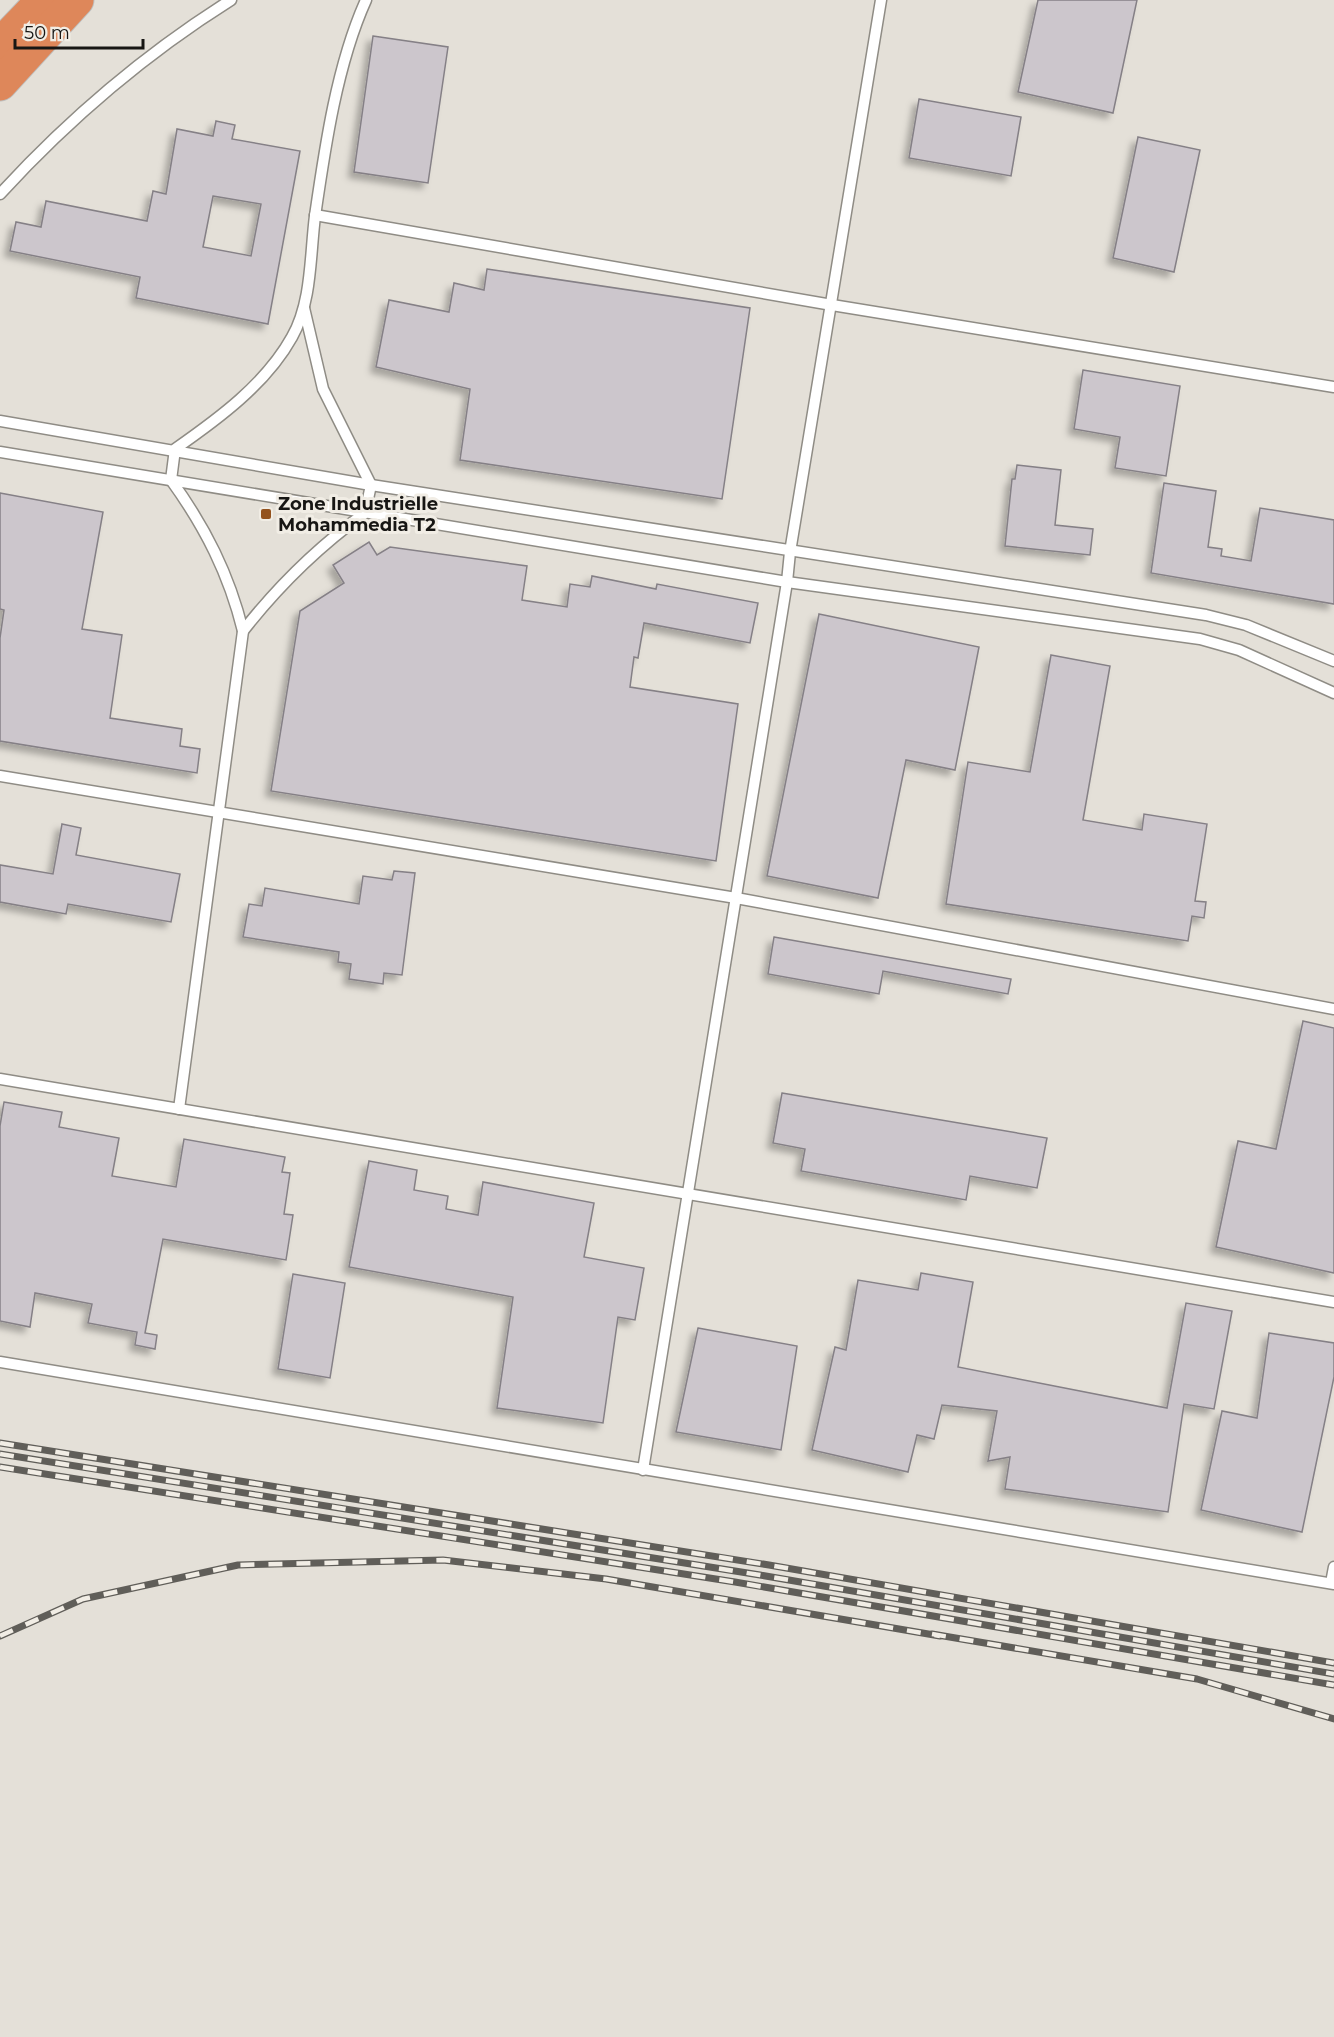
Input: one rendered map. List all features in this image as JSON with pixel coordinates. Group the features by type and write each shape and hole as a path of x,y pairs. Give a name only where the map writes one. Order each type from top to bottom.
{"highway":[{"path":"0,45 43,0"},
{"path":"0,84 77,0"}],"lane":[{"path":"0,194 58,134 102,95 172,39 231,0"},
{"path":"179,1109 243,631 218,555 204,529 171,480 175,449 222,415 260,379 293,336 304,307 315,214 342,64 366,0"},
{"path":"644,1470 790,552 881,0"},
{"path":"315,214 832,305 1334,387"},
{"path":"243,631 303,563 365,513 370,484 323,389 304,307"},
{"path":"0,421 790,552 1206,615 1246,625 1334,661"},
{"path":"0,452 787,582 1200,639 1239,650 1334,693"},
{"path":"0,776 736,898 1334,1009"},
{"path":"0,1079 1334,1302"},
{"path":"0,1362 1332,1584 1334,1567"}],"building":[{"path":"1038,0 1137,0 1113,113 1018,92"},
{"path":"373,36 448,47 428,183 354,172"},
{"path":"919,99 1021,117 1011,176 909,158"},
{"path":"216,121 235,125 232,139 300,151 268,324 136,298 140,277 10,251 16,222 41,227 46,201 147,221 153,191 166,194 177,129 213,136","holes":["213,196 261,204 251,256 203,247"]},
{"path":"1138,137 1200,150 1174,272 1113,258"},
{"path":"487,269 750,308 722,499 460,460 470,389 376,367 389,300 449,312 454,283 484,290"},
{"path":"1083,370 1180,386 1166,476 1115,468 1120,437 1074,429"},
{"path":"1017,465 1061,470 1055,525 1093,529 1090,555 1005,546 1012,479 1015,479"},
{"path":"1164,483 1216,491 1208,547 1222,549 1221,556 1251,561 1260,508 1334,520 1334,604 1151,573"},
{"path":"0,493 103,512 82,629 122,635 110,718 182,729 180,746 200,749 197,773 0,741 0,638 4,610 0,609"},
{"path":"369,542 377,555 390,547 527,566 522,600 567,607 570,584 590,587 592,576 656,589 657,584 758,603 750,643 644,623 638,658 634,657 630,687 738,704 716,861 271,791 300,611 344,583 333,565"},
{"path":"819,614 979,647 955,770 906,760 878,898 767,876"},
{"path":"1051,655 1110,666 1083,820 1142,830 1144,814 1207,824 1195,901 1206,902 1204,918 1192,916 1188,941 946,904 968,762 1030,772"},
{"path":"62,824 81,828 76,855 180,874 171,922 68,904 66,914 0,902 0,865 53,874"},
{"path":"394,871 415,873 402,975 384,973 383,984 349,979 351,964 338,962 339,952 243,937 249,904 262,906 265,888 359,904 363,876 392,880"},
{"path":"774,937 1011,979 1008,994 883,971 879,994 768,974"},
{"path":"1303,1021 1334,1028 1334,1273 1216,1247 1238,1141 1276,1149"},
{"path":"782,1093 1047,1138 1037,1188 970,1176 966,1200 801,1171 805,1149 773,1143"},
{"path":"4,1102 62,1112 59,1127 119,1138 112,1176 176,1187 184,1139 285,1157 282,1172 290,1173 284,1214 293,1215 286,1260 163,1239 145,1333 157,1335 155,1349 135,1345 137,1332 88,1323 92,1304 35,1293 30,1327 0,1321 0,1126"},
{"path":"369,1161 417,1170 414,1190 448,1196 446,1209 478,1215 483,1182 594,1203 584,1257 644,1268 635,1320 618,1317 603,1423 497,1408 513,1297 349,1267"},
{"path":"921,1273 973,1282 958,1367 1167,1408 1186,1303 1232,1311 1214,1409 1184,1404 1168,1512 1005,1489 1010,1457 988,1461 997,1411 942,1405 934,1439 917,1435 908,1472 812,1450 835,1347 846,1350 858,1280 918,1290"},
{"path":"293,1274 345,1283 330,1378 278,1369"},
{"path":"698,1328 797,1346 781,1450 676,1432"},
{"path":"1269,1333 1334,1343 1334,1377 1302,1532 1201,1510 1222,1411 1257,1418"}],"railway":[{"path":"0,1443 769,1565 1334,1663"},
{"path":"0,1454 760,1575 1334,1674"},
{"path":"0,1467 735,1582 1334,1685"},
{"path":"0,1636 83,1599 238,1565 443,1560 606,1579 940,1636"},
{"path":"932,1634 1197,1679 1334,1719"}],"place":[{"name":"Zone Industrielle Mohammedia T2","path":"266,514"}]}
